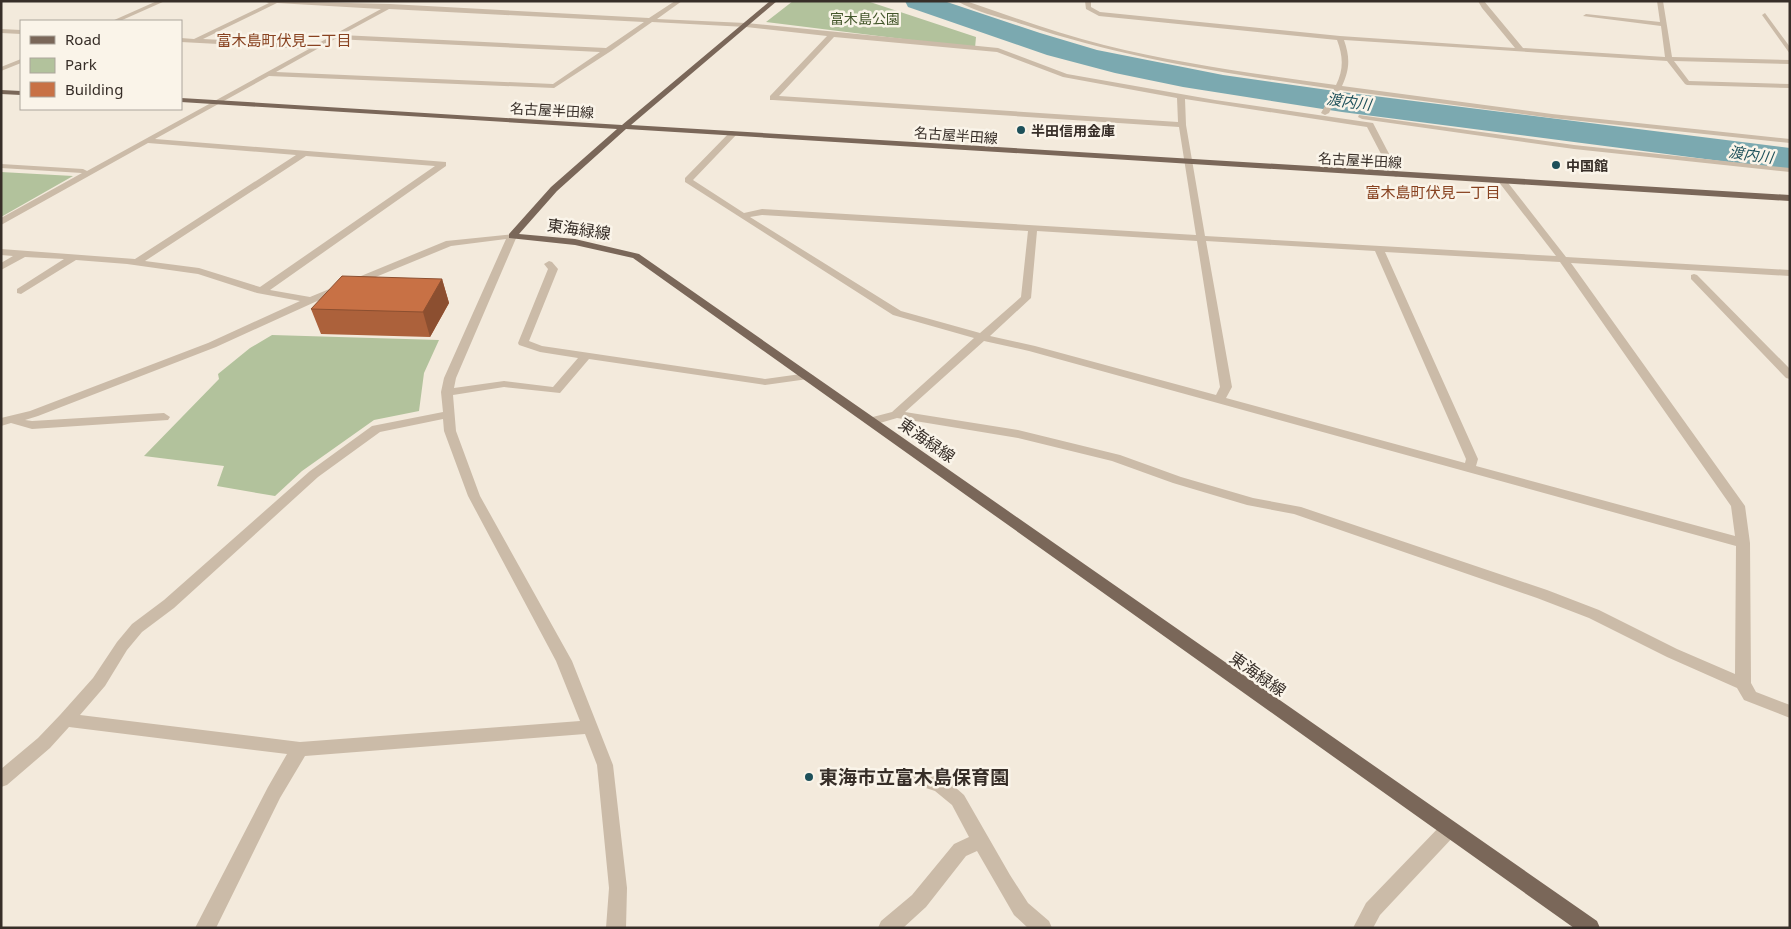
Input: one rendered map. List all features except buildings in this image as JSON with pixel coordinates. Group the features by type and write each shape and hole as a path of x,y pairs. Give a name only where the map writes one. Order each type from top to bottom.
{"main road":[{"name":"東海緑線","path":"512,236 554,189 774,1"},
{"path":"1,92 20,93"},
{"name":"名古屋半田線","path":"182,100 734,133 1188,163 1790,198"},
{"name":"東海緑線","path":"512,236 576,242 636,256 1590,928"}],"street":[{"path":"117,20 162,1"},
{"path":"266,1 746,25 998,50 1065,76 1181,97 1370,125 1396,175"},
{"path":"194,41 277,1"},
{"path":"1,222 399,1"},
{"path":"267,74 554,86 680,1"},
{"path":"960,1 1057,33 1120,50 1337,89 1642,126 1790,141"},
{"path":"1088,1 1088,8 1100,14 1340,38 1669,59 1790,62"},
{"path":"1481,1 1484,8 1521,50"},
{"path":"1660,1 1669,59 1687,83 1692,85 1790,86"},
{"path":"1765,15 1790,52"},
{"path":"1586,16 1664,24"},
{"path":"1,31 20,32"},
{"path":"832,35 773,98 1182,124"},
{"path":"334,37 608,50"},
{"path":"1325,113 1337,89 1346,61 1340,38"},
{"path":"182,40 317,47"},
{"path":"1,69 20,61"},
{"path":"1181,97 1182,124 1188,163 1226,387 1219,401"},
{"path":"1215,102 1219,98 1574,148 1790,170"},
{"path":"734,133 688,180 897,313 1743,543"},
{"path":"146,141 443,164 261,291"},
{"path":"137,262 305,153"},
{"path":"1,166 83,171"},
{"path":"1502,181 1563,259 1738,506 1743,543 1743,684 1750,696 1790,712"},
{"path":"742,216 762,212 1790,272"},
{"path":"872,422 896,414 1026,298 1033,228"},
{"path":"1,422 15,421 212,345 311,300 449,242 512,236 450,378 447,392 450,431 474,496 564,661 605,765 618,888 616,928"},
{"path":"1379,248 1472,459 1469,469"},
{"path":"1,252 137,262 199,271 261,291 311,300"},
{"path":"1,267 23,254"},
{"path":"20,290 74,257"},
{"path":"549,264 553,269 523,343 540,349 765,382 808,376"},
{"path":"1694,277 1790,376"},
{"path":"447,392 504,384 556,391 586,356"},
{"path":"1,780 44,743 66,720 99,682 122,646 137,628 169,604 314,474 376,429 448,414"},
{"path":"896,414 1018,434 1116,458 1177,480 1252,502 1296,510 1542,594 1594,614 1672,653 1743,684"},
{"path":"15,421 32,425 164,417"},
{"path":"66,720 300,749 590,727"},
{"path":"205,928 252,838 280,779 300,749"},
{"path":"911,776 940,785 958,800 1021,909 1042,928"},
{"path":"1363,928 1373,909 1449,829"},
{"path":"888,928 919,900 960,850 981,840"}],"green space":[{"name":"富木島公園","path":"793,1 867,1 976,37 975,48 766,22"},
{"path":"1,172 73,176 1,217"},
{"path":"272,335 439,340 424,373 419,411 374,420 302,471 275,496 217,486 224,466 144,456 219,379 218,374 250,348"}],"waterway":[{"name":"渡内川","path":"918,1 1058,48 1115,64 1183,78 1342,102 1790,159"}],"place":[{"name":"半田信用金庫","path":"1021,130"},
{"name":"中国館","path":"1556,165"},
{"name":"東海市立富木島保育園","path":"809,777"}],"district":[{"name":"富木島町伏見二丁目","path":"284,40"},
{"name":"富木島町伏見一丁目","path":"1433,192"}]}
